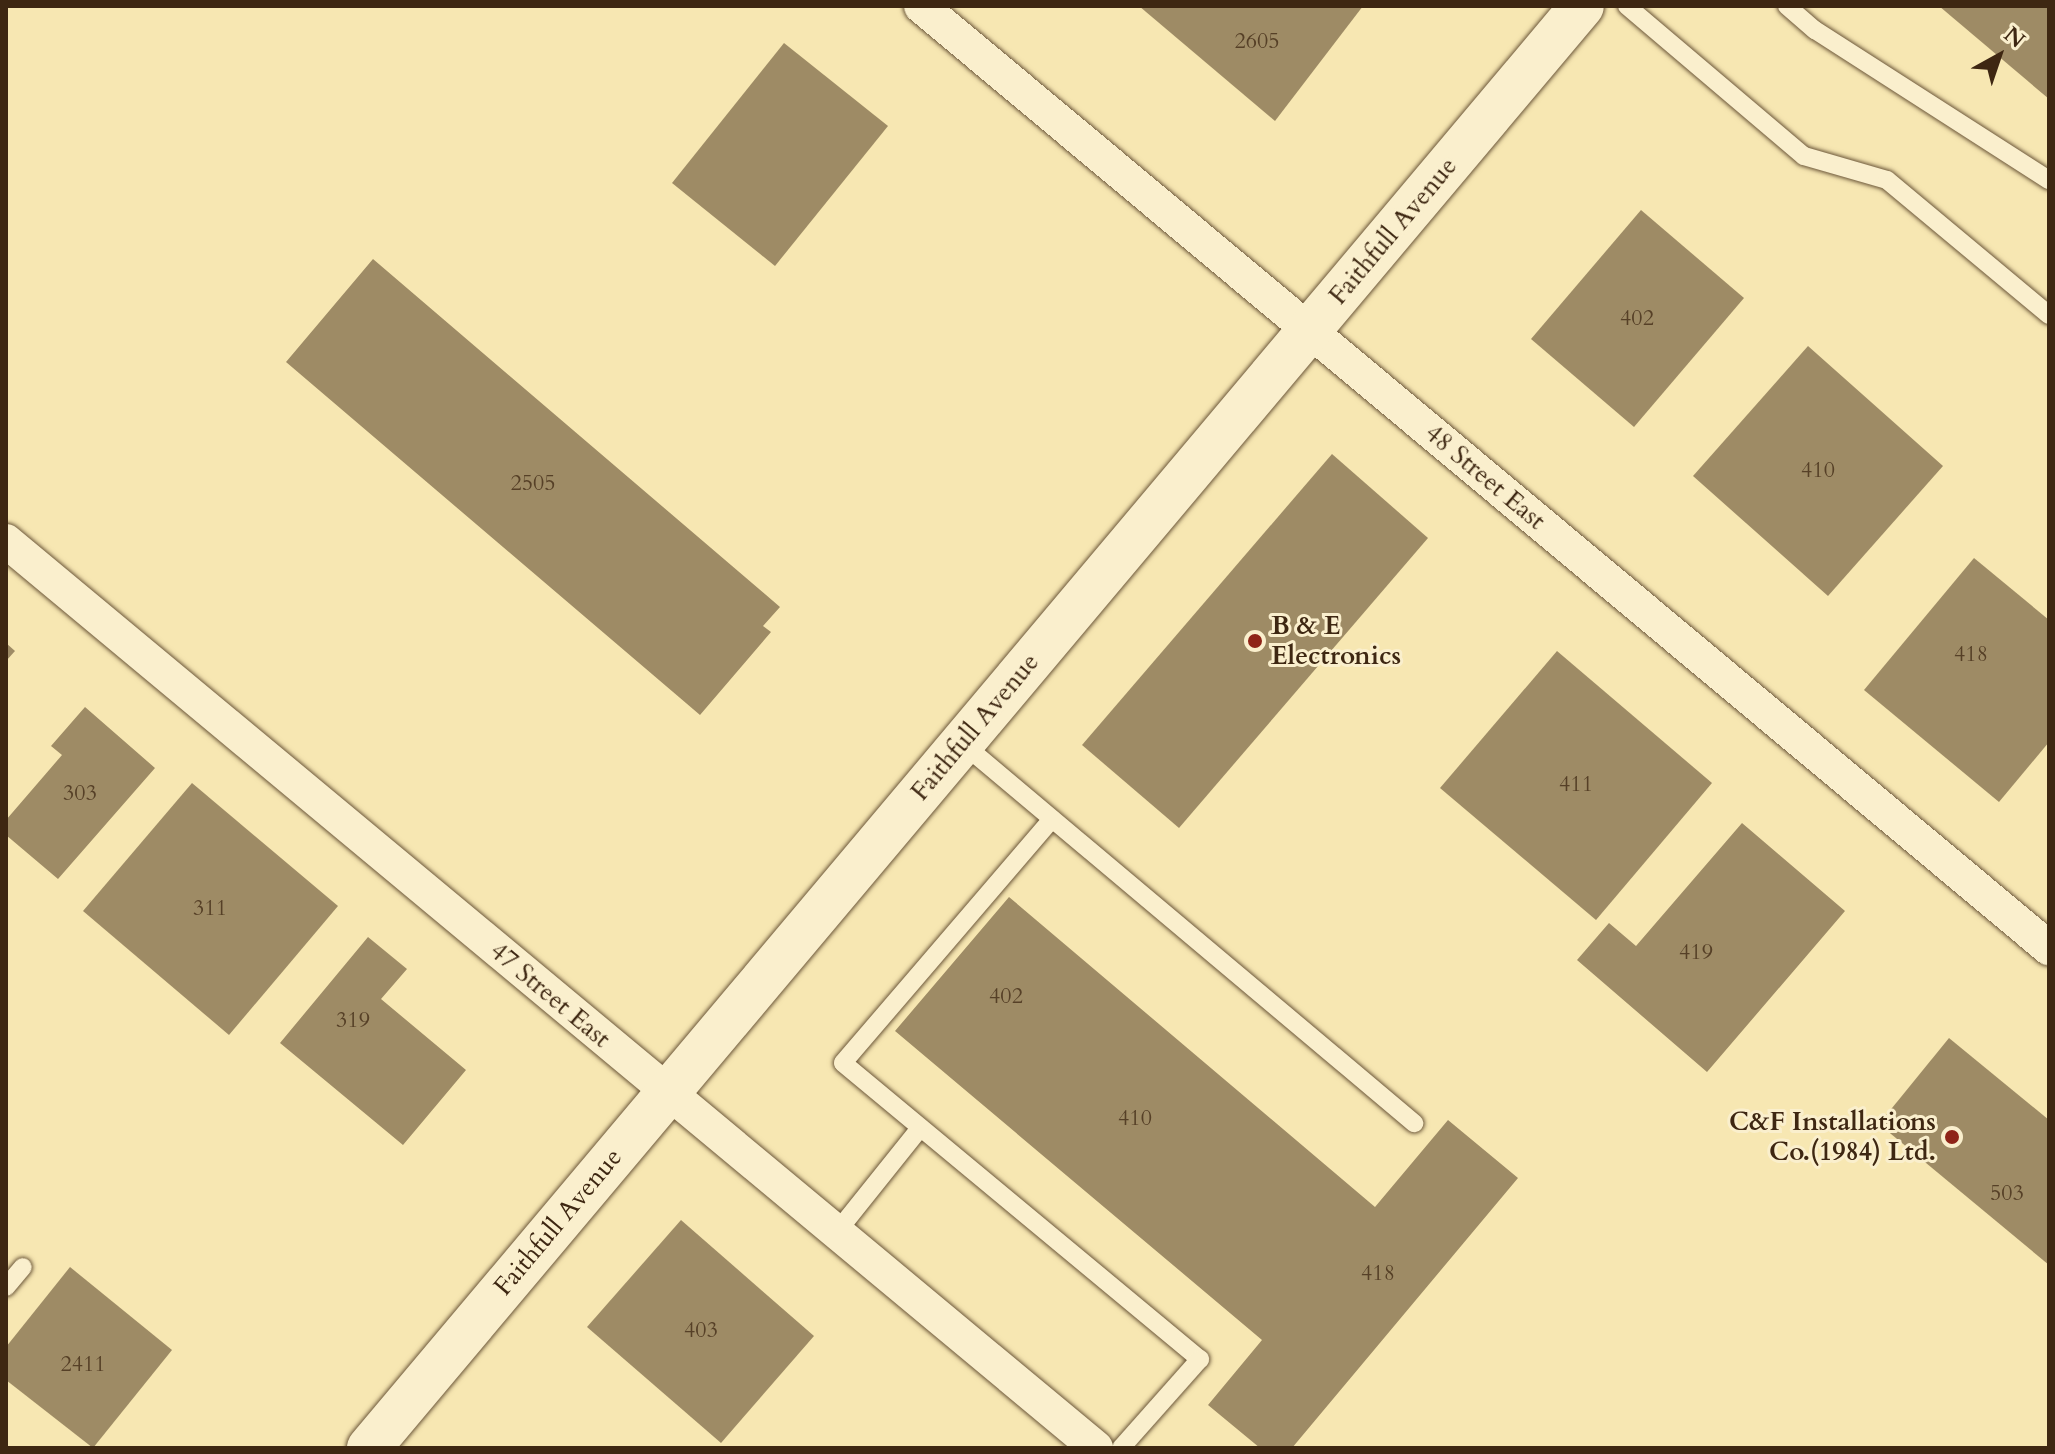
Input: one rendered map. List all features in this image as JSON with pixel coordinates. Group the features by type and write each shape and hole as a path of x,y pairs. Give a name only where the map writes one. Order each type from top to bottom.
{"street":[{"name":"48 Street East","path":"921,6 2049,948"},
{"name":"Faithfull Avenue","path":"369,1448 1582,6"},
{"name":"47 Street East","path":"6,541 1096,1448"}],"lane":[{"path":"1627,6 1804,156 1887,180 2049,315"},
{"path":"1787,6 1815,30 2049,180"},
{"path":"962,743 1414,1123"},
{"path":"1052,819 843,1063 1200,1359 1121,1448"},
{"path":"836,1233 920,1128"},
{"path":"6,1287 23,1267"}],"building":[{"path":"1139,6 1363,6 1275,121"},
{"path":"1939,6 2049,6 2049,99"},
{"path":"784,43 888,126 775,266 672,183"},
{"path":"1641,210 1744,298 1634,427 1531,339"},
{"path":"373,259 780,607 763,626 771,632 700,715 286,362"},
{"path":"1808,346 1943,466 1828,596 1693,476"},
{"name":"B & E Electronics","path":"1332,454 1428,538 1179,828 1082,745"},
{"path":"1974,558 2049,620 2049,742 1999,802 1864,690"},
{"path":"6,643 15,651 6,661"},
{"path":"1557,651 1712,783 1596,920 1440,788"},
{"path":"85,707 155,768 58,879 6,835 6,820 62,755 51,746"},
{"path":"192,783 338,906 229,1035 83,911"},
{"path":"1742,823 1845,911 1707,1072 1577,960 1609,923 1636,946"},
{"path":"1009,897 1375,1207 1448,1120 1518,1178 1292,1448 1260,1448 1208,1405 1262,1340 895,1031"},
{"path":"368,937 407,969 381,999 466,1070 403,1145 280,1043"},
{"path":"1949,1038 2049,1120 2049,1265 1879,1124"},
{"path":"681,1220 814,1336 721,1443 587,1327"},
{"path":"70,1267 172,1350 93,1448 6,1380 6,1347"}],"place":[{"name":"B & E Electronics","path":"1255,641"},
{"name":"C&F Installations Co.(1984) Ltd.","path":"1952,1137"}]}
